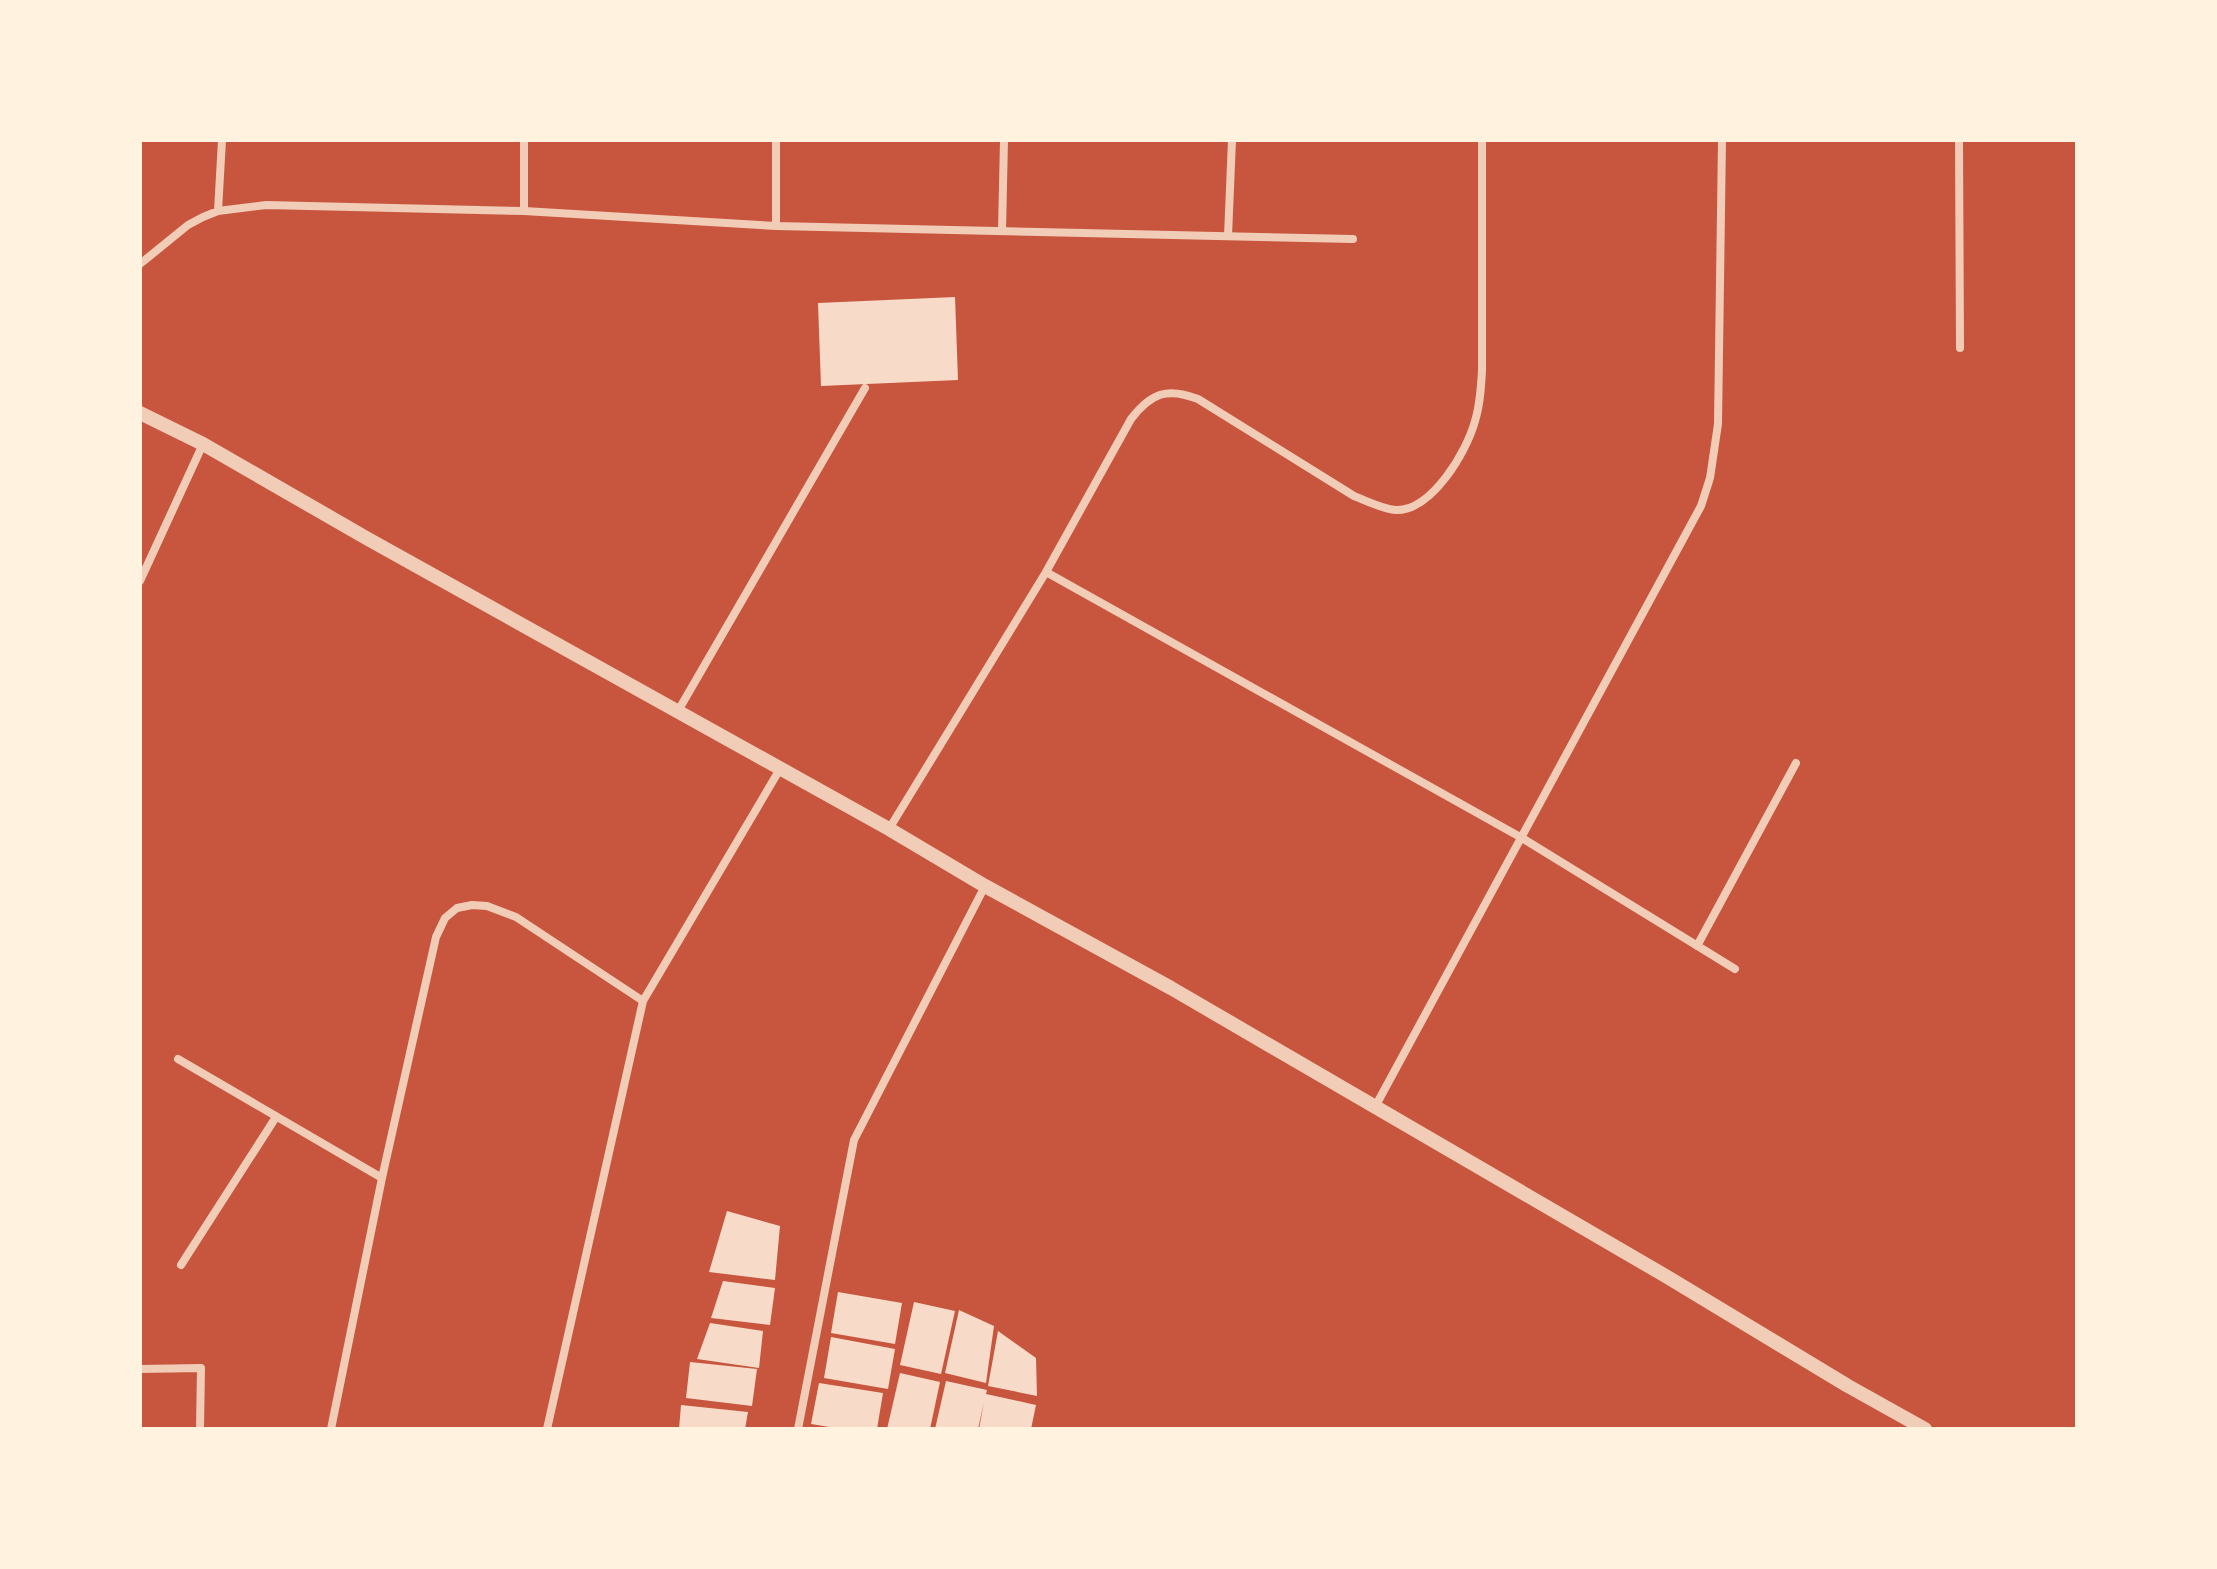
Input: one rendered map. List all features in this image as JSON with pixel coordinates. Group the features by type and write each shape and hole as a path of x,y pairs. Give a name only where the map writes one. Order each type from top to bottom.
{"street":[{"path":"218,211 222,140"},
{"path":"524,140 524,211"},
{"path":"776,140 776,226"},
{"path":"1002,231 1004,140"},
{"path":"1228,236 1232,140"},
{"path":"889,829 1046,572 1131,419 1144,402 1157,395 1184,394 1198,399 1354,496 1374,504 1396,510 1414,507 1441,484 1462,452 1475,423 1480,400 1482,140"},
{"path":"1375,1107 1701,506 1710,478 1718,424 1722,140"},
{"path":"1959,140 1960,348"},
{"path":"140,264 188,225 218,211 266,205 524,211 776,226 1353,239"},
{"path":"678,711 865,388"},
{"path":"140,413 203,444 1171,988 1925,1429"},
{"path":"140,581 203,444"},
{"path":"1046,572 1522,838 1735,969"},
{"path":"1697,946 1796,763"},
{"path":"547,1429 643,1001 780,769"},
{"path":"798,1429 854,1140 985,886"},
{"path":"331,1429 382,1178 436,937 445,918 457,908 472,905 487,906 516,917 643,1001"},
{"path":"178,1059 382,1178"},
{"path":"181,1265 276,1117"},
{"path":"140,1369 201,1368 200,1429"}],"building":[{"path":"955,297 958,380 821,386 818,303"},
{"path":"727,1211 780,1226 775,1280 709,1272"},
{"path":"723,1281 775,1288 770,1325 711,1318"},
{"path":"838,1292 902,1303 895,1344 831,1333"},
{"path":"914,1302 955,1311 941,1374 900,1365"},
{"path":"959,1310 994,1326 986,1383 945,1373"},
{"path":"710,1323 763,1331 759,1368 697,1359"},
{"path":"998,1331 1036,1358 1037,1396 988,1386"},
{"path":"831,1337 895,1349 888,1389 824,1378"},
{"path":"690,1362 757,1369 752,1406 686,1398"},
{"path":"900,1373 940,1382 930,1429 887,1429"},
{"path":"946,1381 1036,1405 1031,1429 979,1429 984,1402 978,1429 935,1429"},
{"path":"819,1383 883,1393 877,1429 842,1429 811,1424"},
{"path":"681,1405 748,1412 745,1429 679,1429"}]}
